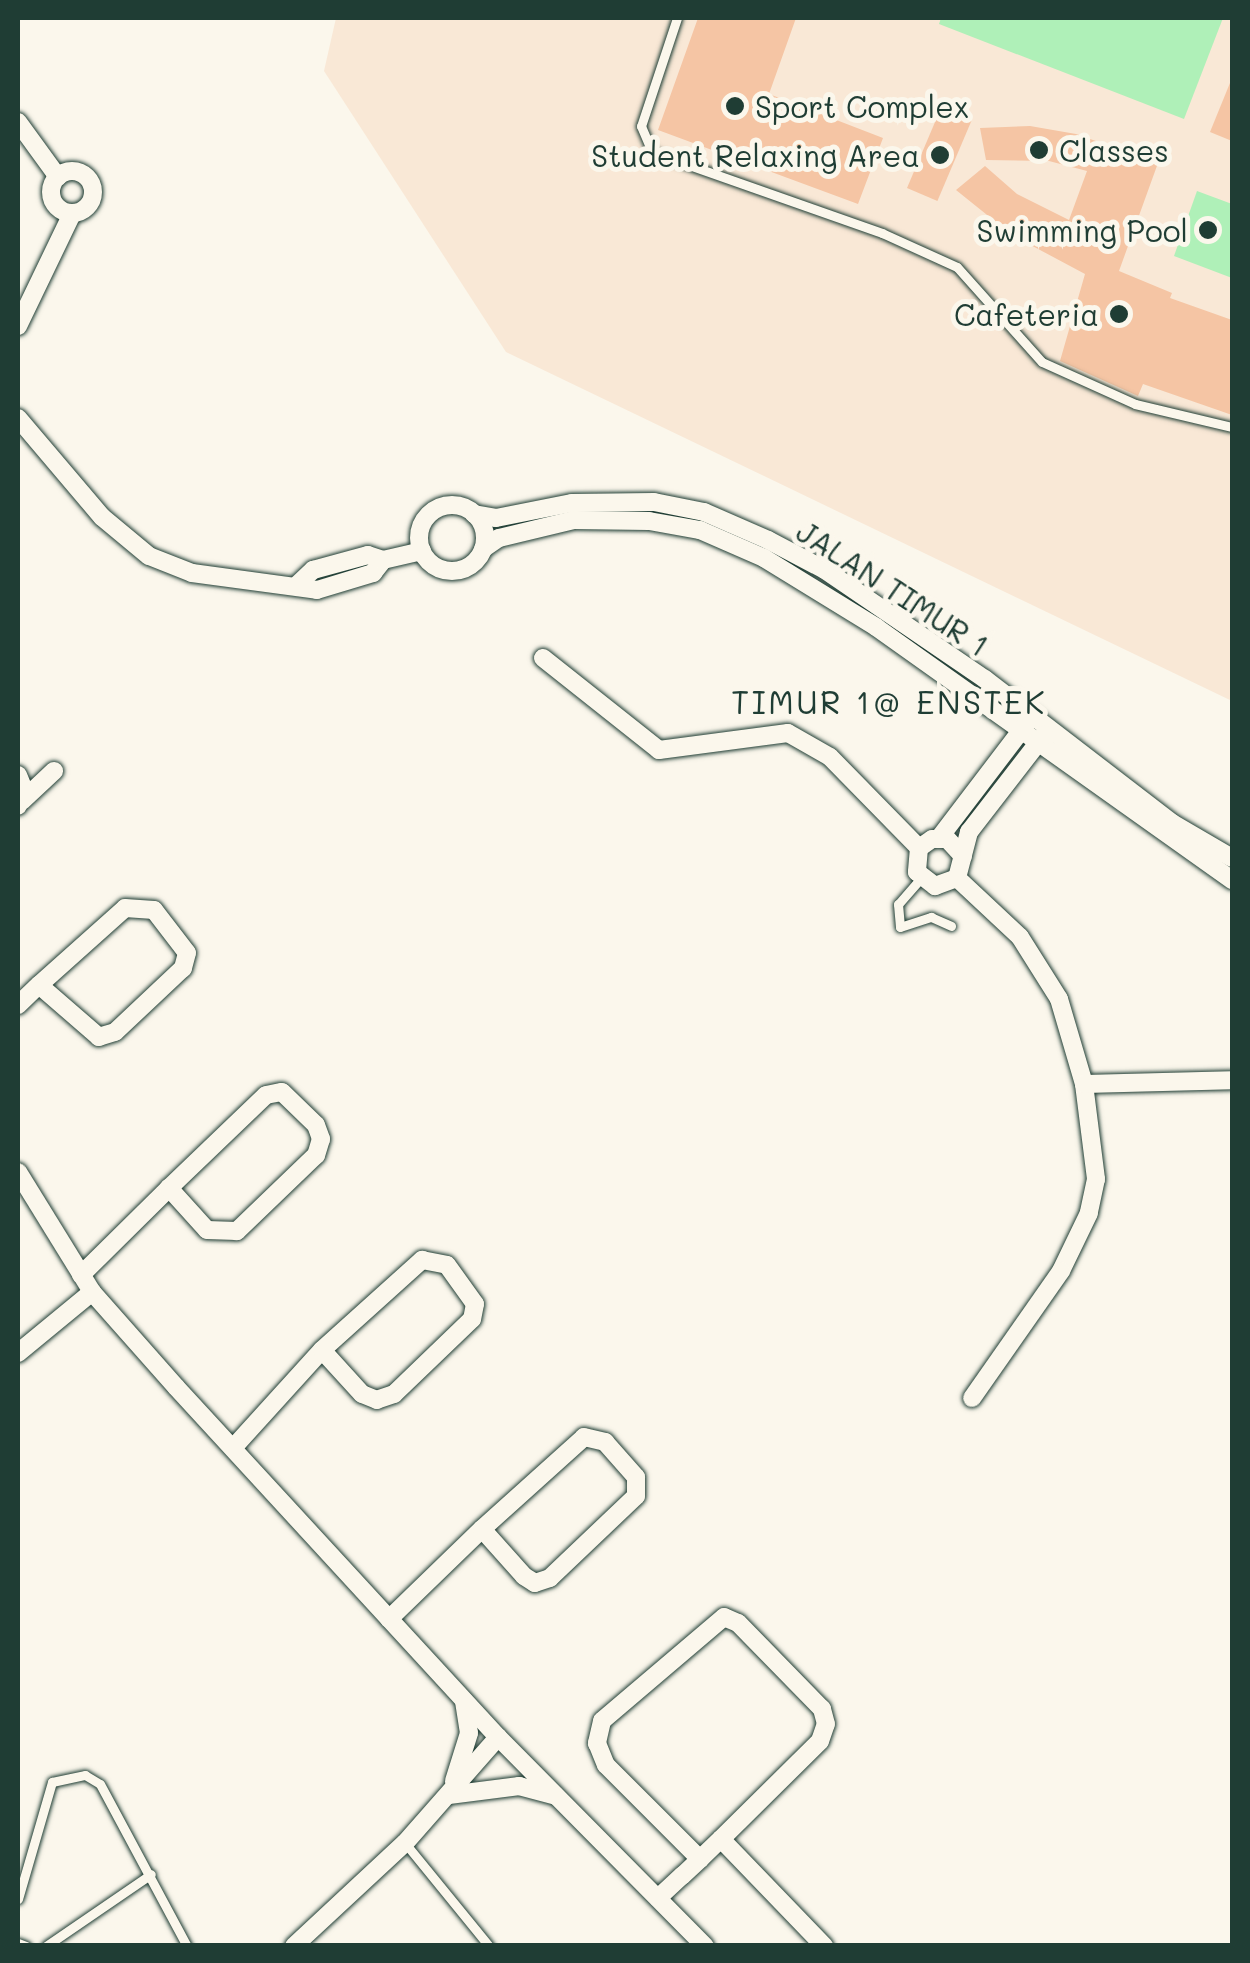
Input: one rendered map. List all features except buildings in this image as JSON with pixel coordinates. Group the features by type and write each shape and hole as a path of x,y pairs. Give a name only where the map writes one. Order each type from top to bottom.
{"street":[{"path":"18,122 58,177"},
{"path":"18,326 72,214 88,206 90,181 74,172 58,177"},
{"path":"58,177 52,200 72,214"},
{"path":"18,418 102,517 148,556 254,585 298,584 313,570 368,556 383,560 422,551"},
{"name":"JALAN TIMUR 1","path":"474,514 496,518 572,503 654,502 704,512 826,570 1026,725"},
{"path":"451,505 474,514 484,529 483,549 458,570 437,567 422,551 420,526 428,515 451,505"},
{"name":"JALAN TIMUR 1","path":"483,549 499,538 574,520 649,520 700,530 764,558 1026,725 1232,880"},
{"path":"543,658 658,750 788,733 830,757 919,848"},
{"path":"957,878 935,886 922,878 915,864 919,848 940,837 1026,725"},
{"path":"957,878 969,832 1043,737 1232,858"},
{"path":"20,804 54,771"},
{"path":"18,775 20,804"},
{"path":"940,837 962,856"},
{"path":"957,878 999,912 1042,966 1059,999 1084,1084 1096,1180 1089,1213 1061,1272 972,1398"},
{"path":"18,1005 39,985 125,908 154,910 186,953 183,968 115,1032 98,1037 39,985"},
{"path":"1084,1084 1232,1080"},
{"path":"82,1275 170,1188 266,1095 282,1092 316,1125 322,1139 316,1155 237,1231 222,1236 207,1230 170,1188"},
{"path":"18,1172 92,1292 498,1738 705,1946"},
{"path":"233,1448 322,1350 422,1260 447,1265 475,1304 472,1319 394,1394 378,1400 362,1394 322,1350"},
{"path":"18,1352 92,1292"},
{"path":"389,1619 482,1529 584,1437 605,1442 636,1476 636,1496 550,1578 535,1583 524,1576 482,1529"},
{"path":"658,1898 700,1859 721,1839 820,1740 826,1724 822,1710 738,1623 724,1616 602,1721 597,1743 606,1765 700,1859"},
{"path":"448,1795 469,1734 464,1700"},
{"path":"294,1946 405,1843 498,1738"},
{"path":"448,1795 520,1786 557,1796"},
{"path":"721,1839 824,1946"}],"lane":[{"path":"677,18 641,126 652,152 882,233 957,267 1042,362 1135,404 1232,427"},
{"path":"922,878 898,904 900,927 931,917 950,926"},
{"path":"18,1898 43,1799 52,1782 69,1774 100,1784 187,1946"},
{"path":"405,1843 489,1946"},
{"path":"46,1946 151,1874"},
{"path":"18,1942 26,1946"}],"shaded area":[{"path":"336,18 1232,18 1232,701 506,352 324,71"}],"green space":[{"path":"941,18 1223,18 1184,119 939,24"},
{"name":"Swimming Pool","path":"1197,191 1232,204 1232,278 1174,256"}],"place":[{"name":"Sport Complex","path":"735,106"},
{"name":"Classes","path":"1039,150"},
{"name":"Student Relaxing Area","path":"940,155"},
{"name":"Swimming Pool","path":"1208,230"},
{"name":"Cafeteria","path":"1119,314"}],"district":[{"name":"TIMUR 1@ ENSTEK","path":"889,701"}]}
